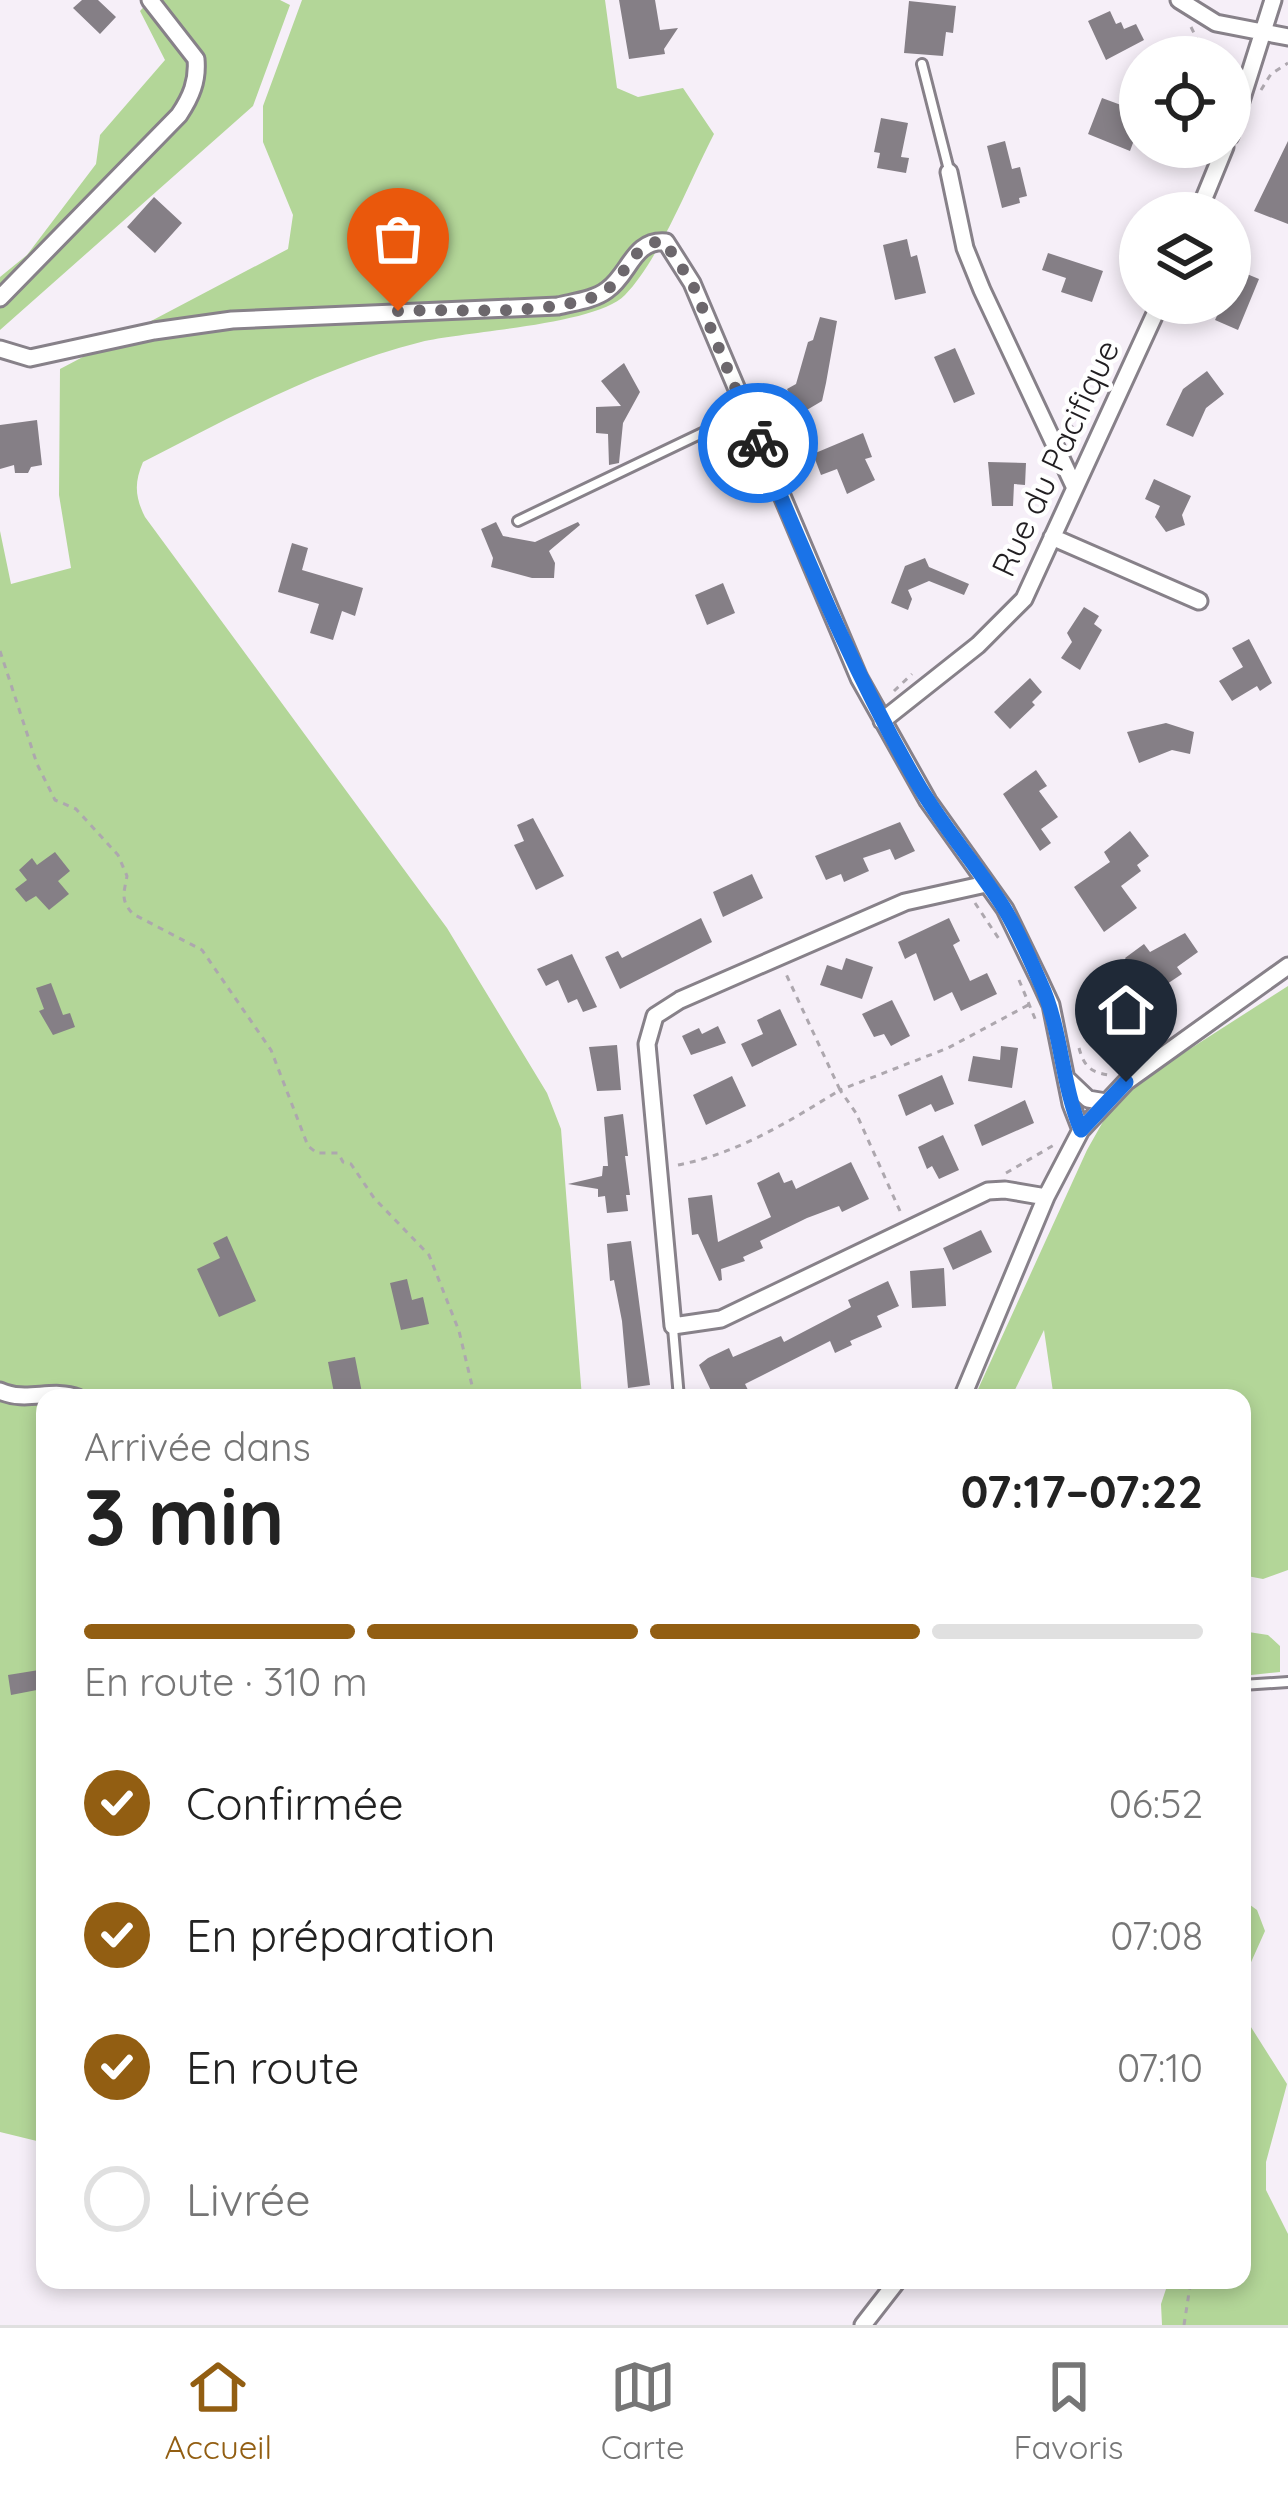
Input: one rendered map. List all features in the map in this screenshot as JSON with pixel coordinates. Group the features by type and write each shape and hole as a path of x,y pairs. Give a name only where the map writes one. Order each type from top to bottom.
{"street":[{"path":"0,298 188,101 195,86 196,59 150,0"},
{"path":"1179,0 1216,23 1288,37"},
{"path":"1251,68 1273,0"},
{"path":"949,172 965,248 1075,488"},
{"path":"0,349 16,357 47,356 154,331 232,320 558,306 600,295 616,282 640,248 664,241 689,278 838,630 882,721 928,801 1005,909 1051,1005 1081,1130"},
{"name":"Rue du Pacifique","path":"882,721 977,645 1024,599 1150,324"},
{"path":"1052,538 1198,601"},
{"path":"986,884 905,902 680,1000 655,1016 647,1044 673,1327 721,1319 828,1271 965,1199 998,1190 1046,1197"},
{"path":"966,1389 1046,1197 1081,1130 1126,1082 1288,966"},
{"path":"1066,1078 1088,1099 1106,1102"},
{"path":"0,1391 36,1396"},
{"path":"862,2325 891,2289"}],"lane":[{"path":"922,64 949,172"},
{"path":"518,521 745,412"},
{"path":"673,1327 678,1389"},
{"path":"1251,1684 1288,1682"}],"path":[{"path":"1191,27 1196,36"},
{"path":"0,651 37,764 55,800 76,809 118,855 128,876 123,893 126,905 133,914 202,950 271,1050 308,1146 317,1153 338,1153 351,1164 374,1198 429,1255 460,1330 473,1389"},
{"path":"898,705 894,687 920,668"},
{"path":"973,901 1002,945"},
{"path":"777,957 889,1181 906,1230"},
{"path":"1020,983 1041,1035"},
{"path":"658,1169 710,1159 755,1141 841,1090 948,1048 1030,1005"},
{"path":"1077,1042 1083,1063 1092,1072 1111,1076"},
{"path":"998,1190 1002,1176 1014,1166 1057,1142"},
{"path":"1184,2325 1190,2289"}],"green space":[{"path":"150,0 280,0 290,5 253,106 0,330 0,277 27,255 96,164 100,135 165,60 140,11"},
{"path":"302,0 605,0 617,88 638,97 683,88 714,134 650,261 625,295 610,305 560,320 421,342 349,365 143,462 137,483 145,517 447,928 547,1093 561,1129 581,1389 36,1389 36,2141 0,2132 0,531 11,584 71,568 59,495 60,369 288,249 293,215 263,142 263,106"},
{"path":"1288,986 1288,1570 1263,1579 1251,1577 1251,1389 1053,1389 1044,1330 1015,1389 978,1389 1087,1150 1109,1111 1143,1079"},
{"path":"1251,1632 1268,1635 1280,1646 1280,1672 1251,1675"},
{"path":"1251,1906 1265,1931 1251,1962"},
{"path":"1251,2027 1287,2084 1266,2162 1266,2190 1288,2234 1288,2325 1162,2325 1166,2289 1251,2289"}],"building":[{"path":"82,0 98,0 116,17 100,34 73,8"},
{"path":"619,0 655,0 660,30 678,28 665,54 629,59"},
{"path":"909,1 956,6 953,33 946,32 943,56 904,53"},
{"path":"1110,11 1116,24 1121,22 1124,29 1136,24 1142,36 1119,36 1119,53 1106,60 1088,21"},
{"path":"1102,98 1119,104 1119,147 1088,134"},
{"path":"881,118 908,123 901,157 909,158 906,173 877,168 880,153 874,152"},
{"path":"1005,141 1012,169 1020,167 1027,196 1002,208 987,146"},
{"path":"1288,141 1288,224 1254,211"},
{"path":"154,197 182,223 155,253 127,227"},
{"path":"907,239 911,257 917,255 926,293 895,300 883,245"},
{"path":"1048,253 1103,271 1092,302 1061,292 1066,278 1042,270"},
{"path":"1251,276 1259,279 1251,298"},
{"path":"820,317 837,321 826,383 822,401 800,414 787,389 796,384"},
{"path":"955,348 975,394 954,403 934,357"},
{"path":"624,363 640,392 623,423 619,463 609,465 608,434 596,433 596,407 621,406 601,381"},
{"path":"1207,371 1224,394 1206,408 1193,437 1166,425 1183,389"},
{"path":"37,420 42,465 31,467 28,473 15,473 14,465 0,469 0,425"},
{"path":"863,433 872,457 865,459 875,480 847,494 837,469 821,475 813,454"},
{"path":"988,462 1026,463 1025,485 1014,484 1013,506 992,506"},
{"path":"1154,479 1191,496 1182,515 1185,525 1166,532 1155,517 1160,506 1145,499"},
{"path":"496,522 503,536 535,542 580,525 549,551 555,563 554,578 532,578 491,567 493,558 481,529"},
{"path":"292,543 308,548 302,570 363,588 355,616 342,611 333,640 310,633 319,604 278,592"},
{"path":"925,558 929,567 969,584 964,595 929,581 908,590 912,599 908,610 891,603 905,566"},
{"path":"723,583 735,613 707,625 695,595"},
{"path":"1084,607 1099,616 1094,624 1102,630 1080,670 1061,658 1072,642 1067,633"},
{"path":"1249,639 1272,683 1232,701 1219,681 1243,667 1232,648"},
{"path":"1030,678 1042,692 1010,729 994,712"},
{"path":"1166,723 1194,732 1190,754 1172,750 1139,763 1127,732"},
{"path":"1036,770 1047,786 1039,791 1058,817 1041,829 1051,843 1040,851 1003,794"},
{"path":"533,818 564,876 536,890 514,845 524,841 517,825"},
{"path":"900,822 915,851 895,860 890,849 863,858 869,871 844,882 841,874 826,880 815,856"},
{"path":"1130,831 1149,856 1137,865 1141,871 1121,886 1137,908 1104,932 1074,887 1110,862 1104,852"},
{"path":"55,852 70,871 58,881 69,894 49,910 36,896 26,902 15,889 27,880 19,870 32,858 37,865"},
{"path":"752,874 763,898 723,917 713,892"},
{"path":"701,918 712,942 620,989 605,957 618,951 622,958"},
{"path":"949,918 960,941 953,945 970,981 987,973 997,994 961,1011 952,992 934,1001 916,953 905,959 898,942"},
{"path":"1185,933 1198,952 1177,967 1182,974 1155,992 1137,966 1132,969 1125,958 1144,944 1150,952"},
{"path":"572,954 597,1007 583,1012 577,999 568,1003 558,980 546,986 537,969"},
{"path":"846,958 873,967 862,999 820,985 827,965 842,970"},
{"path":"51,983 63,1015 70,1013 75,1027 53,1035 39,1011 44,1009 36,988"},
{"path":"892,1000 910,1036 891,1046 884,1034 874,1037 862,1014"},
{"path":"780,1009 797,1045 752,1067 741,1044 763,1034 757,1020"},
{"path":"718,1026 726,1043 691,1055 682,1036"},
{"path":"617,1045 621,1090 597,1091 589,1047"},
{"path":"1001,1046 1018,1048 1012,1088 968,1081 973,1056 1000,1060"},
{"path":"942,1075 954,1104 935,1112 931,1104 906,1116 898,1095"},
{"path":"732,1076 746,1106 706,1125 693,1095"},
{"path":"1025,1100 1034,1123 982,1146 974,1125"},
{"path":"623,1114 628,1211 607,1213 605,1196 598,1197 598,1189 568,1184 602,1176 603,1166 608,1166 604,1117"},
{"path":"943,1135 959,1170 939,1179 932,1166 927,1169 918,1147"},
{"path":"851,1162 869,1199 842,1212 839,1206 807,1218 760,1241 763,1248 743,1257 745,1261 721,1269 719,1281 698,1234 692,1235 688,1198 712,1195 718,1242 771,1217 757,1183 779,1172 784,1183 792,1180 796,1189"},
{"path":"981,1230 992,1252 953,1270 943,1248"},
{"path":"227,1236 256,1301 219,1317 197,1269 220,1258 213,1243"},
{"path":"631,1241 650,1385 628,1388 622,1321 614,1280 610,1281 607,1244"},
{"path":"944,1268 946,1306 912,1308 910,1271"},
{"path":"407,1279 412,1300 423,1297 429,1324 401,1330 390,1283"},
{"path":"888,1281 899,1306 877,1316 882,1327 835,1353 830,1341 745,1384 748,1389 710,1389 699,1365 708,1358 729,1348 733,1357 781,1336 784,1342 851,1307 848,1300"},
{"path":"355,1357 361,1389 333,1389 328,1362"},
{"path":"36,1670 36,1690 11,1695 8,1675"}],"way so far":[{"path":"398,311 527,309 570,303 600,295 616,282 640,248 664,241 692,283 758,443"}],"route":[{"path":"758,443 882,721 928,801 1005,909 1039,979 1051,1005 1071,1104 1081,1130 1126,1082"}]}
